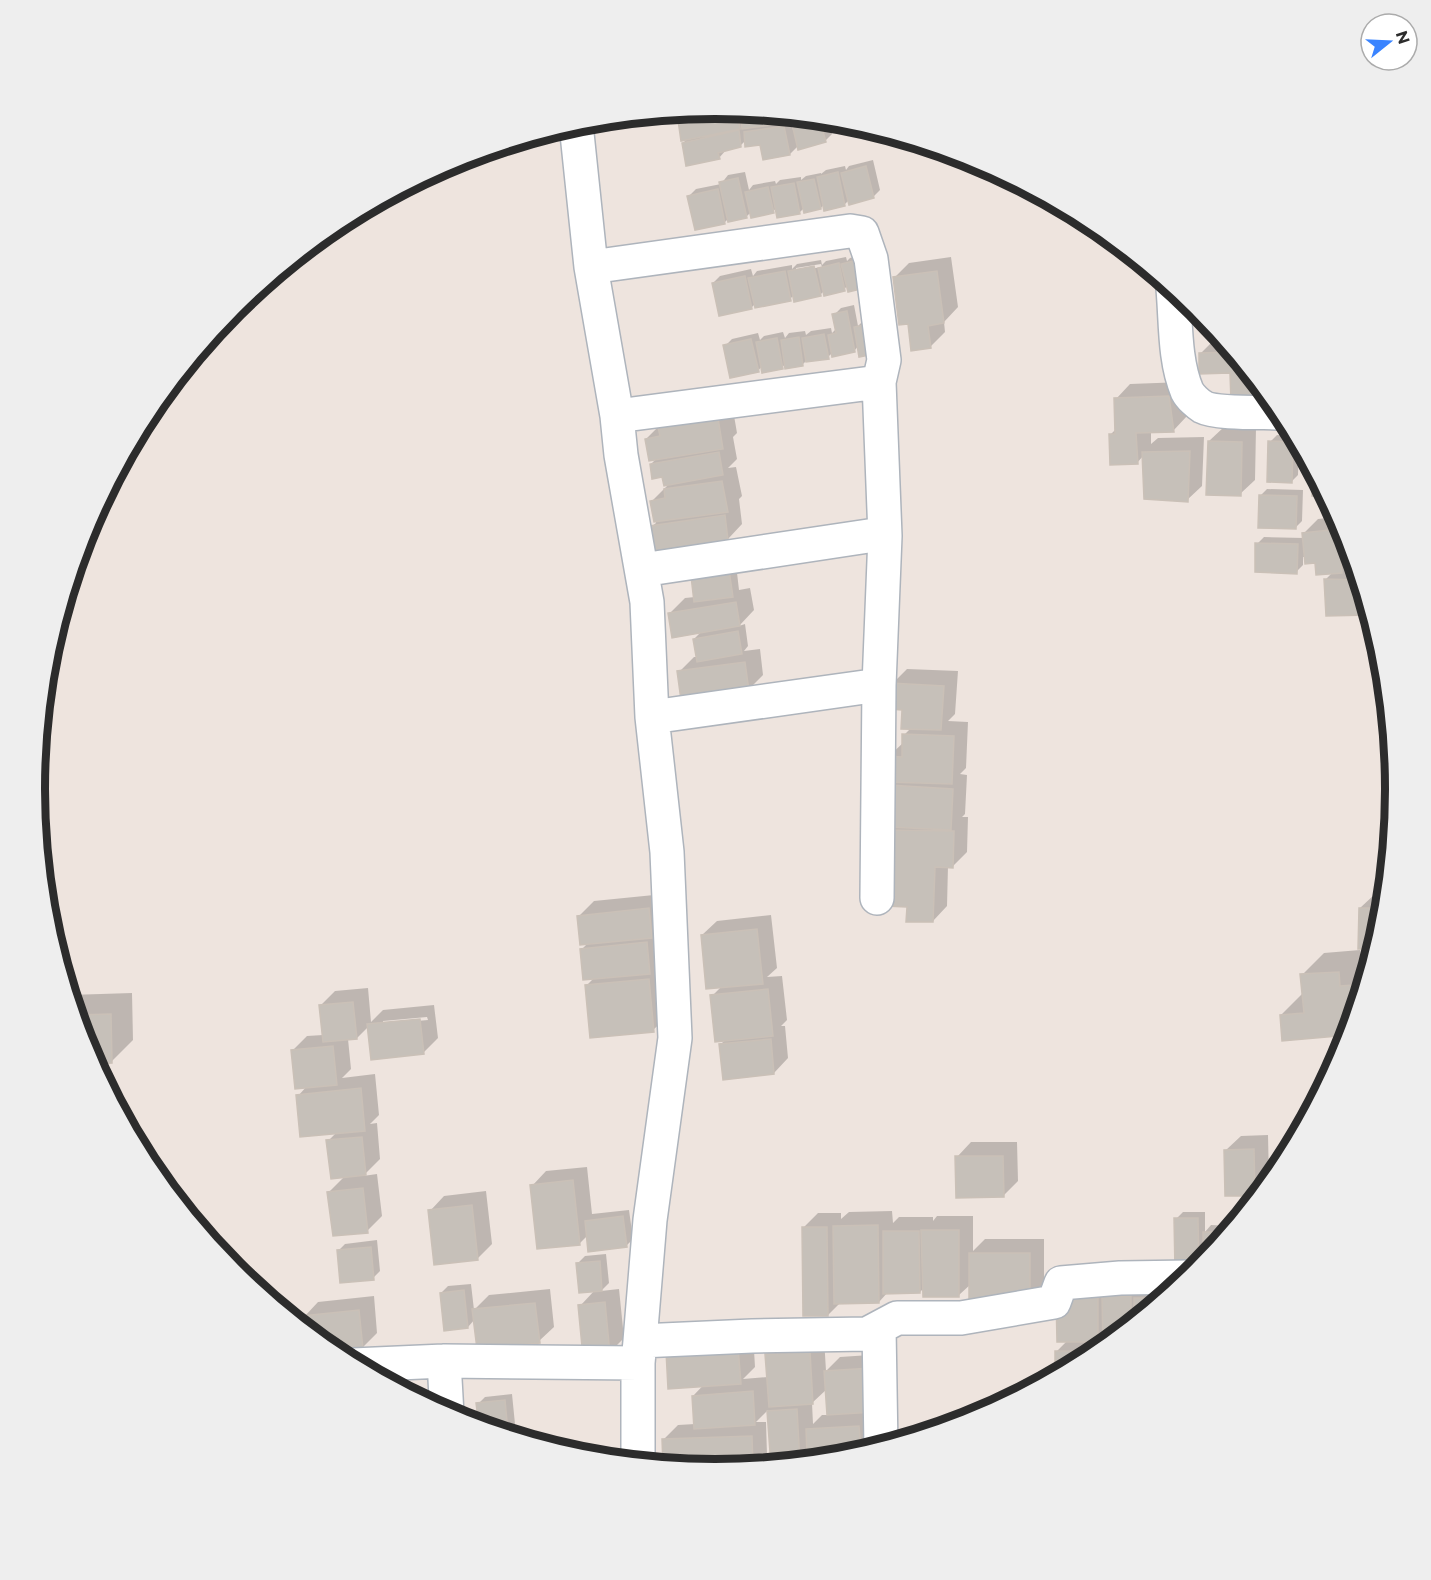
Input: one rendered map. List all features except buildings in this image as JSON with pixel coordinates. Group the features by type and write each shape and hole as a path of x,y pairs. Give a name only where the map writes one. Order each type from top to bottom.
{"street":[{"path":"577,134 591,267 647,602 652,717 667,852 675,1038 650,1220 639,1352 638,1456"},
{"path":"591,267 850,231 862,233 871,259 884,360 879,382 885,536 879,685 877,898"},
{"path":"1174,301 1180,362 1188,391 1193,399 1203,407 1218,410 1270,412"},
{"path":"617,416 879,382"},
{"path":"642,570 863,536 885,536"},
{"path":"652,717 879,685"},
{"path":"369,1364 639,1352 752,1336 867,1334 897,1318 961,1318 1054,1302 1061,1282 1176,1277"},
{"path":"879,1328 881,1440"},
{"path":"444,1361 446,1403"}]}
